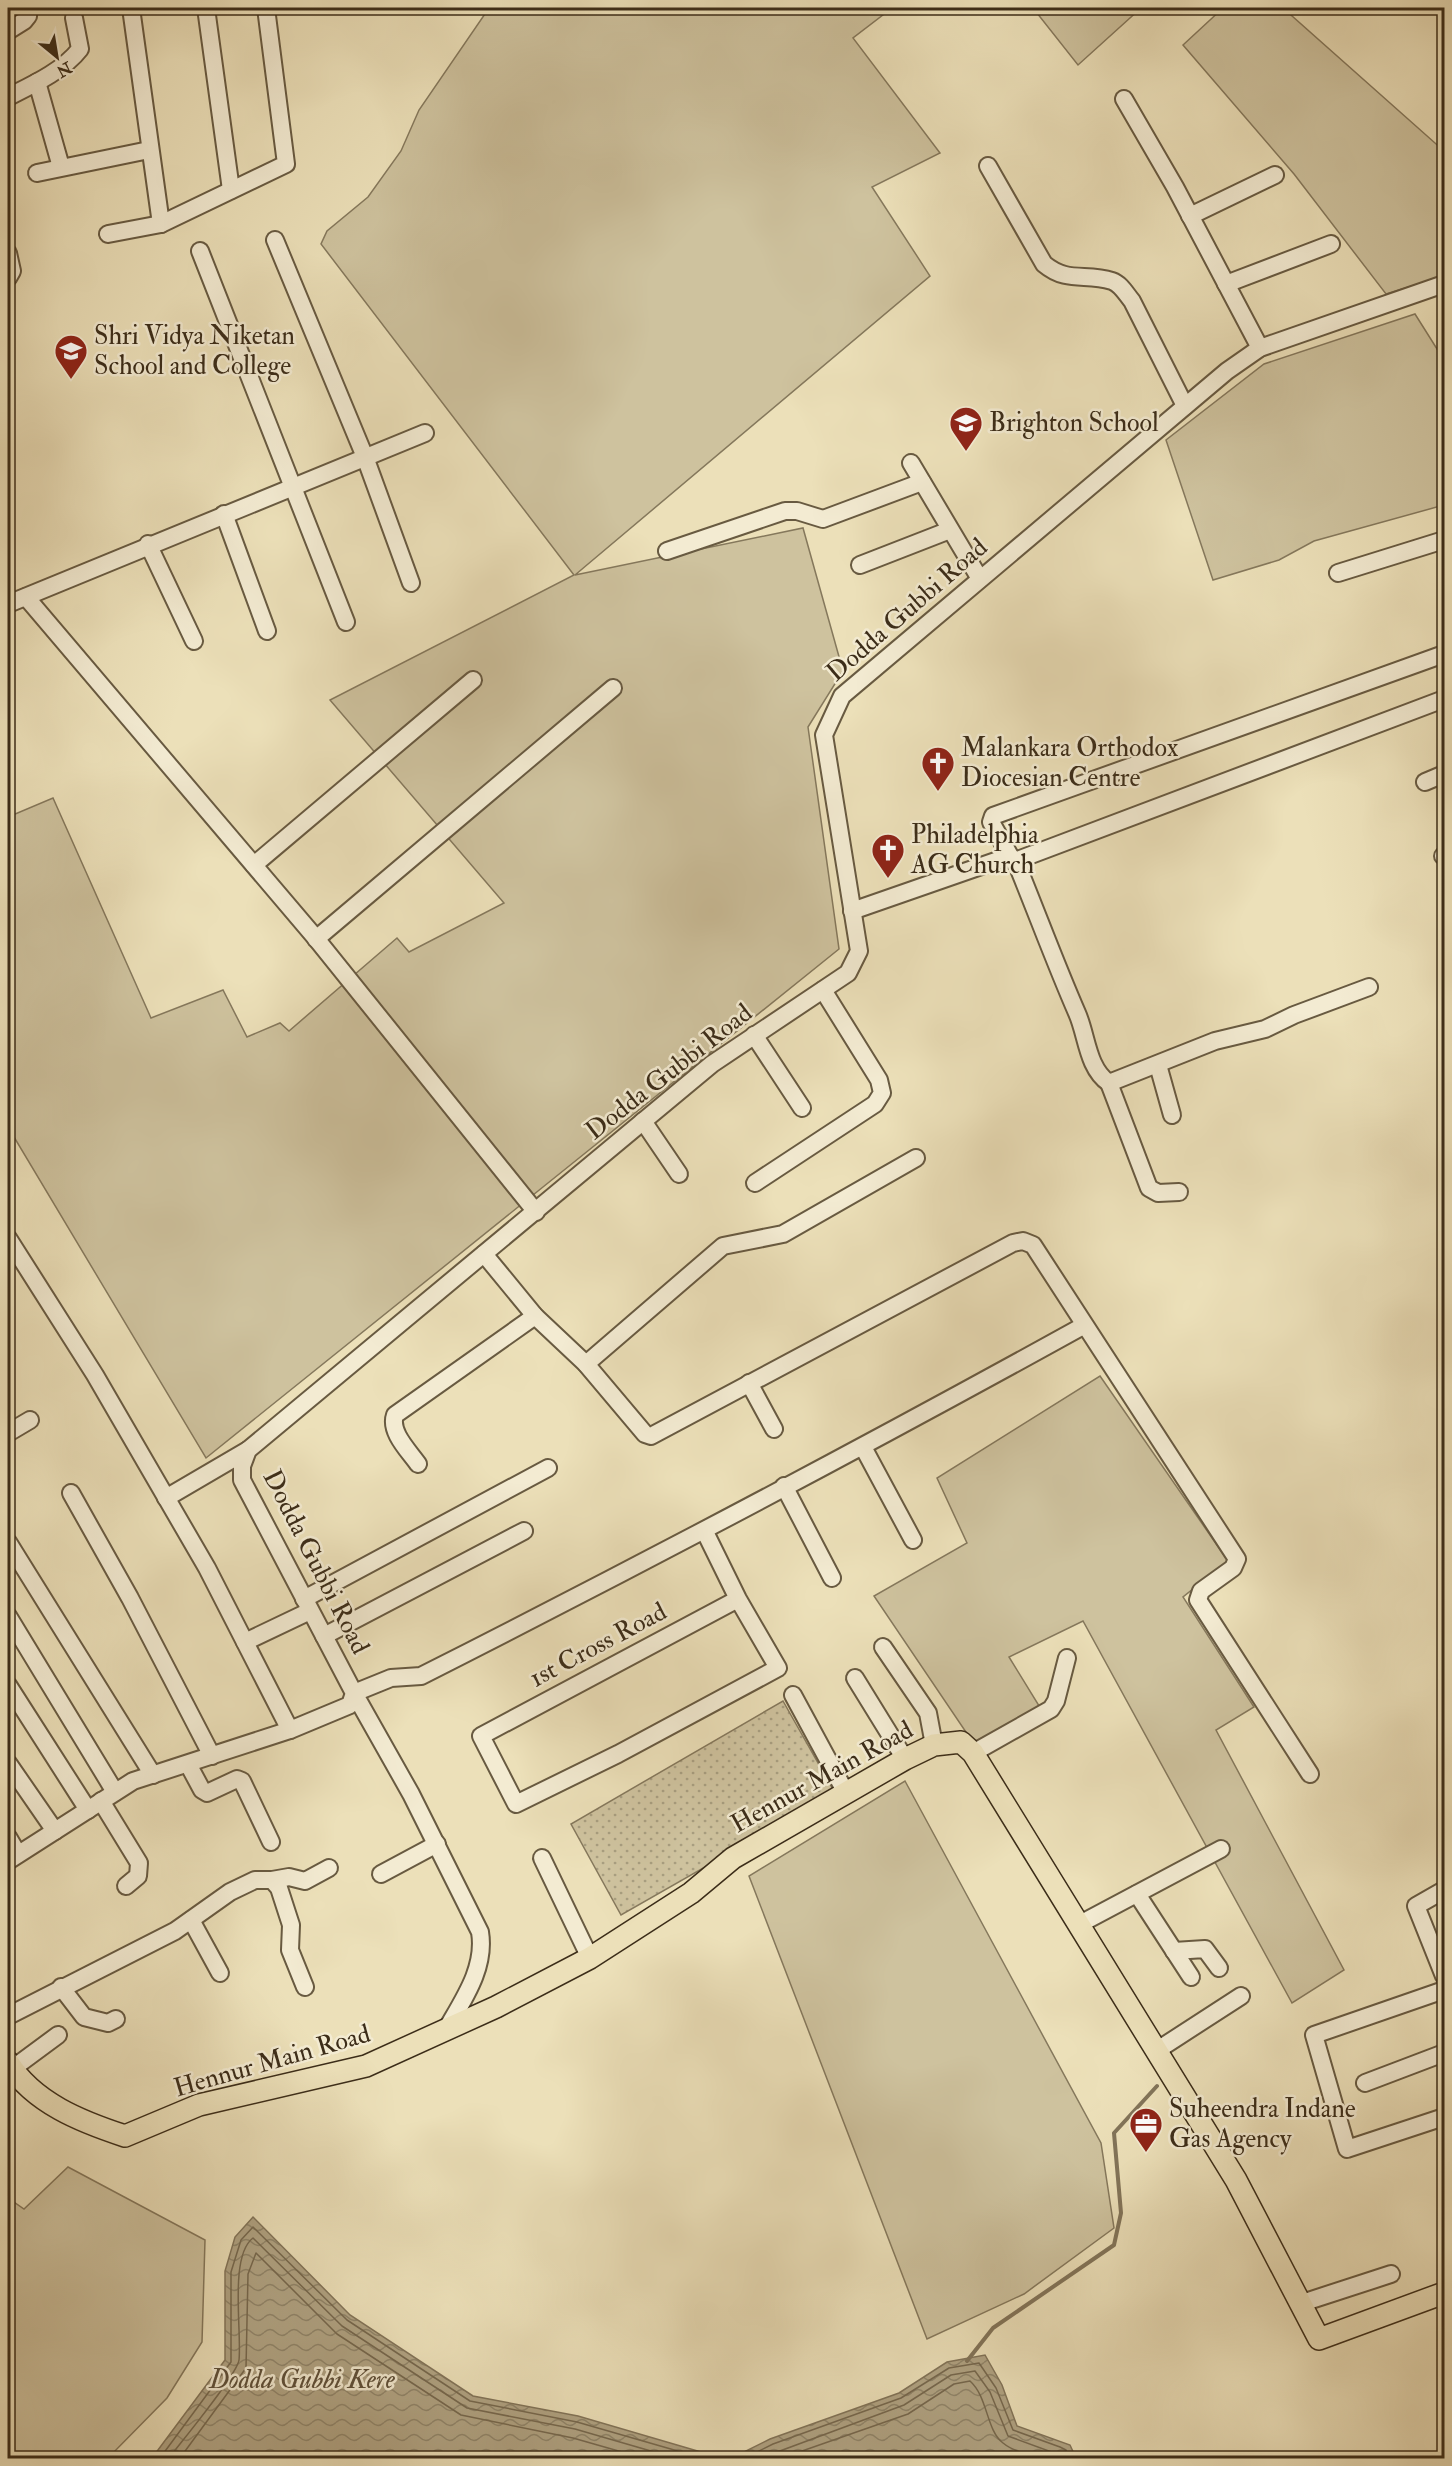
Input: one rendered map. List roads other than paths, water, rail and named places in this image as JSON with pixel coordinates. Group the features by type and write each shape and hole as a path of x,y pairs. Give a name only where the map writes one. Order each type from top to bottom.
{"main road":[{"name":"Hennur Main Road","path":"10,2065 34,2091 79,2121 125,2136 199,2105 366,2066 446,2030 590,1958 691,1893 733,1858 905,1759 934,1745 960,1743 973,1753"},
{"path":"973,1753 1236,2180 1319,2339 1444,2293"}],"street":[{"path":"8,32 28,16 25,8"},
{"path":"131,8 161,224"},
{"path":"206,8 231,190"},
{"path":"108,234 161,224 286,164 266,8"},
{"path":"8,97 37,82 80,49 74,18"},
{"path":"37,82 61,167"},
{"path":"1125,99 1260,348"},
{"path":"37,173 149,150"},
{"path":"988,166 1044,264 1055,273 1072,278 1112,281 1121,287 1132,301 1185,406"},
{"path":"1190,216 1275,175"},
{"path":"275,240 365,457 411,582"},
{"path":"1226,284 1331,244"},
{"path":"200,251 346,622"},
{"path":"8,253 12,271 8,278"},
{"name":"Dodda Gubbi Road","path":"13,1857 133,1781 290,1730 350,1705 354,1694 242,1480 242,1466 248,1450 712,1064 848,973 859,951 824,735 842,696 1185,406 1260,348 1444,284"},
{"path":"8,604 148,544 425,433"},
{"path":"910,463 980,579"},
{"path":"667,551 785,511 797,511 823,519 922,482"},
{"path":"224,514 267,630"},
{"path":"860,565 950,530"},
{"path":"1338,573 1444,540"},
{"path":"148,544 194,641"},
{"path":"26,597 316,939 536,1212"},
{"path":"1179,1192 1158,1193 1149,1188 1109,1083 1099,1072 1088,1048 1077,1013 1012,858 992,822 993,816 1444,654"},
{"path":"254,865 473,680"},
{"path":"316,939 613,688"},
{"path":"852,911 1012,858 1444,699"},
{"path":"1425,782 1444,774"},
{"path":"1109,1083 1215,1041 1265,1029 1294,1015 1369,987"},
{"path":"755,1184 876,1104 882,1093 879,1080 823,990"},
{"path":"754,1035 802,1108"},
{"path":"1158,1065 1172,1115"},
{"path":"643,1121 679,1174"},
{"path":"586,1364 723,1245 783,1234 916,1158"},
{"path":"8,1238 95,1375 166,1498 290,1730"},
{"path":"484,1254 535,1316 586,1364 645,1434 651,1436 1003,1248 1023,1241 1033,1245 1083,1326 1237,1559 1233,1568 1201,1590 1198,1600 1310,1773"},
{"path":"418,1464 395,1430 392,1423 395,1415 535,1316"},
{"path":"446,2030 474,1977 482,1950 477,1920 369,1716 354,1694 391,1678 422,1676 705,1532 784,1486 863,1447 1083,1326"},
{"path":"749,1383 774,1429"},
{"path":"8,1433 30,1420"},
{"path":"863,1447 913,1540"},
{"path":"166,1498 248,1450"},
{"path":"245,1642 548,1468"},
{"path":"784,1486 832,1578"},
{"path":"72,1493 130,1598 212,1756"},
{"path":"324,1636 524,1531"},
{"path":"705,1532 738,1599"},
{"path":"8,1542 153,1775"},
{"name":"1st Cross Road","path":"738,1599 778,1668 618,1754 516,1804 481,1736 738,1599"},
{"path":"8,1616 102,1801 139,1863 138,1876 126,1886"},
{"path":"883,1647 928,1713 934,1745"},
{"path":"973,1753 1051,1709 1056,1701 1067,1658"},
{"path":"855,1678 905,1759"},
{"path":"8,1685 102,1801"},
{"path":"793,1695 846,1793"},
{"path":"8,1764 55,1831"},
{"path":"188,1764 202,1790 207,1792 237,1779 242,1781 271,1842"},
{"path":"8,1837 13,1857"},
{"path":"381,1874 437,1844"},
{"path":"1078,1925 1221,1849"},
{"path":"542,1858 590,1958"},
{"path":"8,2016 176,1930 230,1892 255,1880 289,1877 305,1881 329,1868"},
{"path":"272,1880 279,1888 291,1924 290,1950 305,1987"},
{"path":"1444,1890 1416,1906 1444,1976"},
{"path":"1137,1894 1191,1977"},
{"path":"191,1920 220,1973"},
{"path":"1174,1951 1205,1949 1219,1968"},
{"path":"61,1987 84,2017 108,2023 116,2019"},
{"path":"1444,1990 1314,2035 1347,2149 1444,2117"},
{"path":"1156,2051 1241,1996"},
{"path":"10,2065 57,2035"},
{"path":"1365,2083 1444,2054"},
{"path":"1302,2303 1391,2274"}],"water":[{"name":"Dodda Gubbi Kere","path":"253,2217 350,2315 473,2396 578,2416 718,2457 736,2456 770,2439 899,2393 947,2362 985,2355 1002,2385 1017,2426 1070,2445 1076,2458 152,2458 225,2360 225,2271 235,2237"}],"waterway":[{"path":"967,2361 993,2328 1114,2245 1121,2213 1114,2133 1157,2086"}],"place":[{"name":"Shri Vidya Niketan School and College","path":"71,380"},
{"name":"Brighton School","path":"966,452"},
{"name":"Malankara Orthodox Diocesian Centre","path":"938,792"},
{"name":"Philadelphia AG Church","path":"888,879"},
{"name":"Suheendra Indane Gas Agency","path":"1146,2153"}]}
